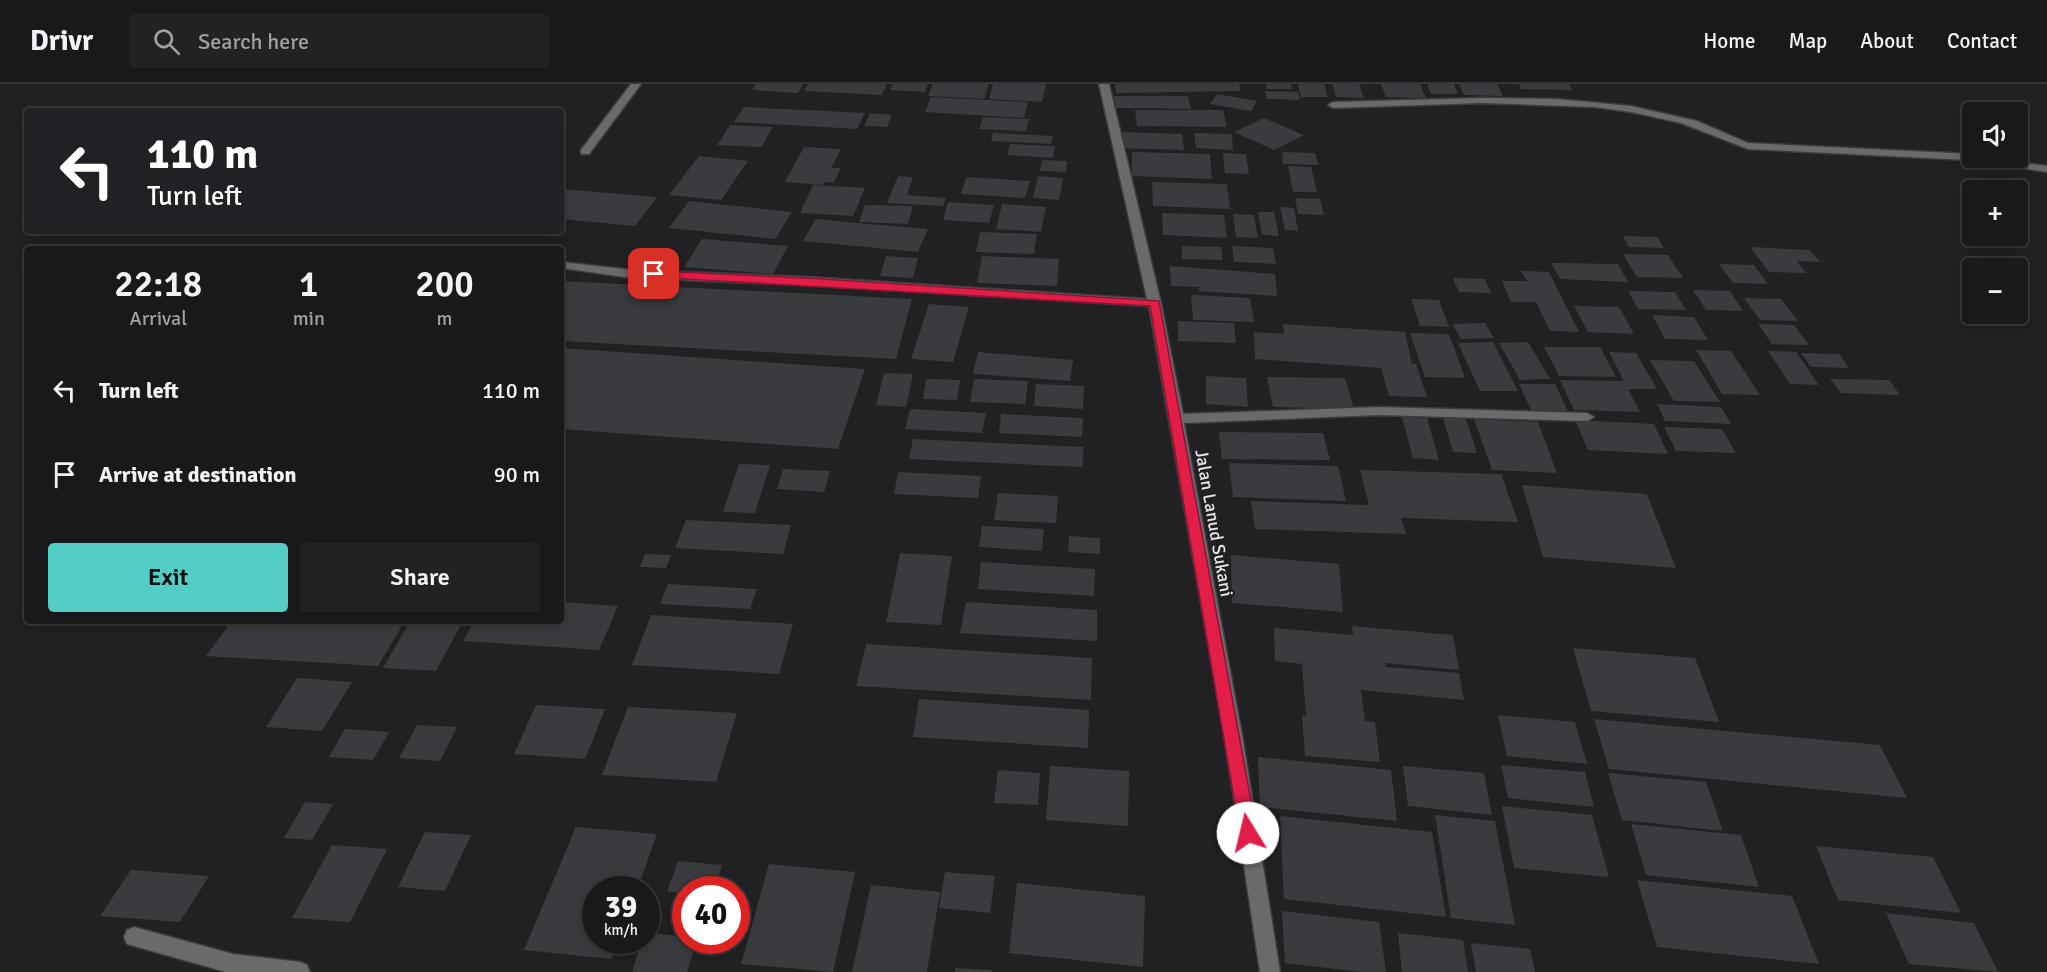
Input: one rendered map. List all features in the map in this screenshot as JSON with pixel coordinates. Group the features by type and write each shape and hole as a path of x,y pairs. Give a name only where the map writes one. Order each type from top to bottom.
{"street":[{"path":"585,152 636,84"},
{"name":"Jalan Lanud Sukani","path":"1104,84 1155,303 1234,740 1270,972"},
{"path":"1333,105 1504,102 1601,106 1631,109 1688,122 1748,146 1962,157"},
{"path":"2028,166 2047,169"},
{"path":"564,265 632,274 807,281 1155,303"},
{"path":"1176,418 1379,411 1587,417"},
{"path":"134,937 233,964 300,972"}],"building":[{"path":"756,84 803,84 798,93 752,90"},
{"path":"808,84 887,84 882,95 804,91"},
{"path":"893,84 928,84 925,92 890,90"},
{"path":"933,84 989,84 984,99 928,96"},
{"path":"993,84 1046,84 1042,102 989,99"},
{"path":"1115,84 1239,84 1241,91 1116,93"},
{"path":"1266,84 1291,84 1292,89 1267,89"},
{"path":"1298,84 1324,84 1328,97 1301,97"},
{"path":"1332,84 1359,84 1364,98 1336,97"},
{"path":"1381,84 1420,84 1426,98 1386,97"},
{"path":"1427,84 1454,84 1458,94 1431,94"},
{"path":"1459,84 1497,84 1503,96 1464,95"},
{"path":"1519,84 1569,84 1572,90 1521,89"},
{"path":"1265,91 1298,92 1300,100 1267,99"},
{"path":"1217,94 1257,101 1251,111 1210,104"},
{"path":"1114,96 1188,96 1191,109 1116,108"},
{"path":"931,97 1028,102 1024,118 925,112"},
{"path":"744,107 865,113 857,129 734,122"},
{"path":"1135,110 1223,110 1227,127 1137,126"},
{"path":"870,113 892,115 887,127 864,126"},
{"path":"983,117 1029,119 1026,131 979,129"},
{"path":"1264,118 1304,135 1274,150 1234,132"},
{"path":"730,125 773,127 761,147 717,145"},
{"path":"1121,132 1182,134 1184,150 1121,148"},
{"path":"993,133 1053,136 1051,144 991,141"},
{"path":"1194,133 1232,134 1233,150 1196,148"},
{"path":"1010,144 1055,146 1053,158 1007,155"},
{"path":"804,147 841,149 831,168 841,168 834,183 825,182 823,185 785,182"},
{"path":"1132,152 1210,154 1212,179 1132,176"},
{"path":"1282,152 1315,153 1318,165 1283,164"},
{"path":"1223,153 1246,154 1249,174 1225,173"},
{"path":"699,156 748,161 721,200 669,195"},
{"path":"1042,160 1067,161 1066,172 1040,171"},
{"path":"1288,166 1311,167 1317,192 1293,192"},
{"path":"898,176 913,177 907,195 946,198 943,206 887,203"},
{"path":"1038,176 1063,178 1059,200 1033,198"},
{"path":"966,177 1030,181 1025,198 961,194"},
{"path":"1152,182 1227,184 1230,209 1153,206"},
{"path":"813,185 865,188 853,216 800,213"},
{"path":"564,189 657,197 635,226 564,219"},
{"path":"1295,198 1320,199 1324,215 1298,214"},
{"path":"689,201 792,212 775,239 669,228"},
{"path":"948,202 994,205 989,223 943,220"},
{"path":"1002,204 1046,207 1041,232 996,229"},
{"path":"865,205 913,206 908,224 859,222"},
{"path":"1280,207 1294,208 1298,231 1285,230"},
{"path":"1258,212 1274,212 1279,236 1262,235"},
{"path":"1162,213 1224,215 1227,238 1163,235"},
{"path":"1233,214 1254,215 1258,238 1236,237"},
{"path":"816,219 928,229 918,252 803,241"},
{"path":"980,232 1037,234 1034,254 976,252"},
{"path":"1623,236 1657,237 1664,248 1629,247"},
{"path":"702,239 788,246 773,274 684,267"},
{"path":"1182,246 1221,247 1223,260 1182,259"},
{"path":"1232,246 1273,248 1276,264 1234,262"},
{"path":"1750,247 1810,250 1820,262 1797,261 1806,273 1769,272"},
{"path":"1623,254 1668,255 1683,278 1637,277"},
{"path":"886,256 918,258 913,278 880,276"},
{"path":"982,256 1059,259 1057,286 977,283"},
{"path":"1551,263 1618,264 1628,282 1560,279"},
{"path":"1719,264 1754,265 1768,284 1733,283"},
{"path":"1170,266 1275,274 1277,296 1199,291 1199,287 1171,286"},
{"path":"1521,271 1549,272 1579,332 1550,331 1536,302 1511,302 1502,281 1527,281"},
{"path":"1453,278 1485,279 1491,293 1459,292"},
{"path":"564,281 912,299 896,359 564,341"},
{"path":"1693,290 1730,291 1743,311 1706,310"},
{"path":"1628,291 1675,292 1686,310 1638,309"},
{"path":"1191,295 1250,298 1254,322 1193,320"},
{"path":"1744,298 1781,299 1798,321 1760,320"},
{"path":"1411,299 1439,300 1449,327 1420,326"},
{"path":"929,304 969,307 953,362 911,359"},
{"path":"1574,306 1619,307 1634,334 1588,332"},
{"path":"1652,315 1694,317 1708,340 1665,339"},
{"path":"1178,321 1234,323 1236,343 1178,341"},
{"path":"1485,323 1494,338 1461,339 1453,324"},
{"path":"1283,324 1405,332 1412,364 1416,364 1427,397 1389,396 1381,368 1255,359 1254,332 1284,334"},
{"path":"1758,324 1794,325 1809,345 1772,344"},
{"path":"1410,333 1449,334 1465,378 1425,377"},
{"path":"1493,342 1518,391 1480,391 1458,343"},
{"path":"1528,342 1550,379 1520,380 1499,343"},
{"path":"1544,347 1600,347 1616,377 1559,376"},
{"path":"564,348 865,369 838,449 564,429"},
{"path":"1696,350 1731,351 1760,395 1722,394"},
{"path":"1768,351 1796,352 1819,385 1790,384"},
{"path":"978,352 1073,360 1070,381 973,374"},
{"path":"1609,352 1636,353 1657,389 1628,389 1640,412 1574,410 1560,380 1624,381"},
{"path":"1801,353 1839,354 1849,368 1811,367"},
{"path":"1650,360 1694,361 1720,402 1674,401"},
{"path":"884,373 913,374 906,407 876,405"},
{"path":"1206,376 1246,378 1248,407 1206,404"},
{"path":"1267,377 1345,378 1354,409 1273,407"},
{"path":"926,379 960,380 957,400 923,399"},
{"path":"974,379 1028,381 1025,404 970,402"},
{"path":"1830,379 1889,380 1900,395 1841,393"},
{"path":"1036,384 1084,386 1083,409 1034,406"},
{"path":"1519,384 1555,384 1568,411 1531,410"},
{"path":"1657,404 1721,407 1731,424 1665,421"},
{"path":"910,409 986,413 982,433 905,429"},
{"path":"1001,414 1083,418 1082,437 999,433"},
{"path":"1442,415 1465,416 1477,453 1453,452"},
{"path":"1402,417 1427,418 1439,460 1413,458"},
{"path":"1474,419 1538,422 1557,473 1492,470"},
{"path":"1575,420 1654,424 1668,454 1588,450"},
{"path":"1664,427 1722,429 1736,453 1676,451"},
{"path":"1219,432 1323,433 1330,460 1222,459"},
{"path":"913,439 1084,447 1082,467 909,459"},
{"path":"1229,463 1338,466 1346,501 1233,497"},
{"path":"739,464 770,465 755,513 723,512"},
{"path":"783,469 830,471 824,492 777,489"},
{"path":"1360,470 1501,474 1518,522 1401,518 1406,534 1255,529 1251,501 1369,505"},
{"path":"898,472 981,476 978,498 894,494"},
{"path":"1522,485 1647,494 1676,568 1543,557"},
{"path":"998,493 1058,496 1056,523 994,520"},
{"path":"686,520 791,525 783,554 675,548"},
{"path":"982,526 1044,529 1042,551 979,547"},
{"path":"1069,536 1100,538 1100,554 1068,552"},
{"path":"900,553 952,556 941,625 886,622"},
{"path":"645,554 671,555 666,568 640,567"},
{"path":"1231,555 1339,564 1343,612 1232,603"},
{"path":"981,562 1095,569 1094,596 978,589"},
{"path":"668,584 757,589 750,609 660,604"},
{"path":"564,602 618,606 599,650 463,641 472,624 564,624"},
{"path":"966,602 1097,610 1097,641 960,633"},
{"path":"651,615 793,624 779,674 632,665"},
{"path":"230,624 403,624 378,666 206,656"},
{"path":"408,624 461,624 436,671 383,668"},
{"path":"1352,626 1453,635 1459,670 1385,663 1386,667 1459,673 1464,700 1361,690 1365,721 1375,722 1380,762 1305,756 1302,715 1306,716 1302,664 1275,661 1274,628 1353,635"},
{"path":"866,644 1092,658 1091,700 856,686"},
{"path":"1573,648 1695,658 1719,722 1591,711"},
{"path":"297,678 352,682 322,731 266,727"},
{"path":"919,699 1089,710 1088,748 913,737"},
{"path":"536,705 605,709 585,759 514,754"},
{"path":"628,707 737,713 716,782 602,775"},
{"path":"1498,715 1575,722 1587,764 1507,756"},
{"path":"1594,719 1880,745 1907,798 1609,769"},
{"path":"417,725 457,727 440,761 399,758"},
{"path":"345,729 389,732 373,760 329,757"},
{"path":"1258,757 1391,770 1397,821 1260,807"},
{"path":"1501,765 1585,772 1594,807 1508,798"},
{"path":"1050,766 1129,771 1128,826 1046,820"},
{"path":"1403,766 1484,773 1492,815 1408,806"},
{"path":"998,770 1040,773 1038,805 994,803"},
{"path":"1608,773 1706,782 1723,831 1622,820"},
{"path":"305,802 333,804 312,840 284,838"},
{"path":"1502,806 1592,815 1609,877 1514,868"},
{"path":"1435,815 1495,821 1515,925 1451,918"},
{"path":"1280,816 1432,832 1446,917 1284,899"},
{"path":"1631,824 1741,835 1759,887 1646,875"},
{"path":"576,827 657,834 642,876 582,876 582,954 613,954 611,959 524,950"},
{"path":"425,832 471,835 445,891 398,887"},
{"path":"332,845 387,849 350,922 292,918"},
{"path":"1816,846 1933,857 1961,913 1838,900"},
{"path":"678,861 722,865 718,876 673,876"},
{"path":"769,864 855,872 833,972 741,964 744,954 750,954 750,932"},
{"path":"131,870 209,876 180,922 100,916"},
{"path":"945,872 995,876 990,913 939,908"},
{"path":"672,878 672,892 667,892"},
{"path":"1637,880 1792,896 1819,964 1657,947"},
{"path":"1017,883 1145,896 1143,967 1009,953"},
{"path":"871,885 940,892 927,972 852,972"},
{"path":"1282,911 1379,922 1386,972 1362,972 1285,963"},
{"path":"1886,913 1974,923 1998,972 1909,964"},
{"path":"1398,933 1463,940 1468,972 1402,972"},
{"path":"660,934 672,935 672,954 693,954 687,972 632,972 638,954 660,954"},
{"path":"1471,943 1530,949 1535,972 1476,972"},
{"path":"955,968 992,970 992,972 955,972"}],"route":[{"path":"654,274 807,281 1155,303 1234,740 1248,833"}]}
